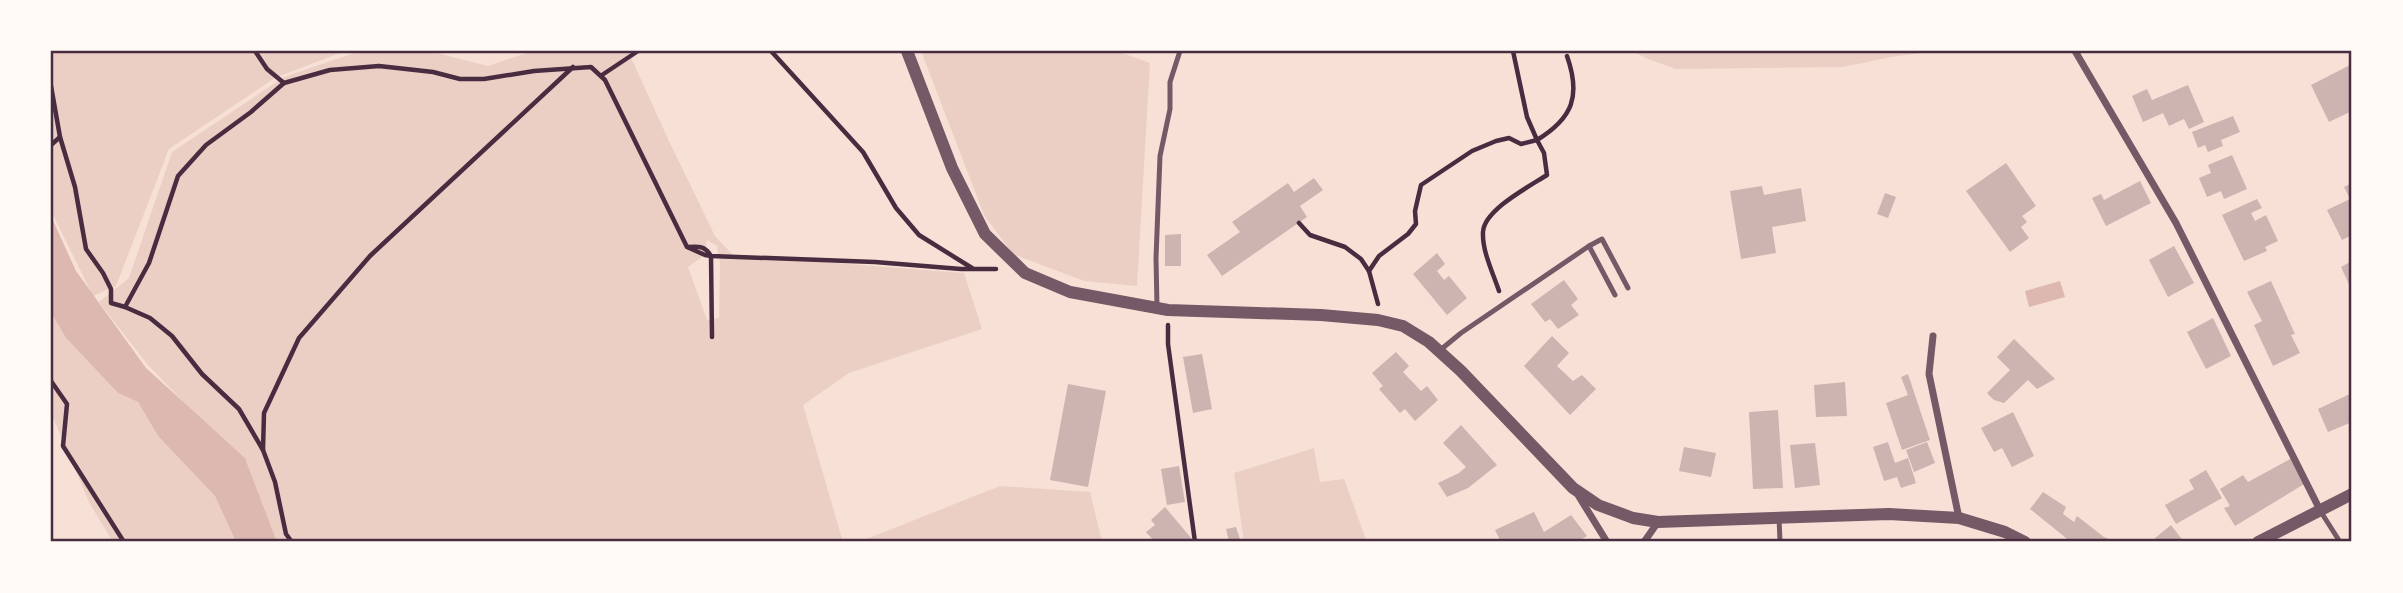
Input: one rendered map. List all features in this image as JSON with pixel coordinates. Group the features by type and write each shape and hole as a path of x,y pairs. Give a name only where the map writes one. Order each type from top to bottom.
{"street":[{"path":"907,51 953,168 985,234 1026,273 1070,292 1163,309 1321,315 1378,320 1403,326 1439,351 1461,371 1573,488 1607,542"},
{"path":"2075,51 2176,223 2320,510"},
{"path":"1933,336 1929,374 1959,517"},
{"path":"1573,488 1598,505 1633,518 1658,522 1889,514 1959,517 2005,532 2025,542"},
{"path":"2258,542 2352,494"},
{"path":"1644,542 1658,522"}],"lane":[{"path":"1163,309 1156,258 1160,156 1170,109 1170,82 1180,51"},
{"path":"1439,351 1552,269 1602,239 1628,288"},
{"path":"1589,246 1615,295"},
{"path":"2320,510 2340,542"},
{"path":"1779,517 1780,542"}],"path":[{"path":"255,51 267,69 284,83"},
{"path":"602,75 638,51"},
{"path":"771,51 863,152 896,208 919,235 972,269"},
{"path":"1503,305 1484,243 1483,231 1489,216 1547,175 1544,153 1527,117 1513,51"},
{"path":"1369,271 1379,257 1408,234 1416,224 1415,211 1421,185 1472,151 1508,138 1521,144 1537,140 1554,129 1570,109 1574,96 1574,77 1567,56"},
{"path":"125,307 149,263 177,176 206,145 251,112 284,83 330,70 379,66 433,72 460,79 484,79 574,66 591,67 602,75 687,247 708,256 1021,269"},
{"path":"263,450 264,413 299,338 370,256 574,66"},
{"path":"51,86 53,115 75,187 86,249 111,289 111,303 150,318 172,336 202,374 239,409 263,450 279,494 286,534 292,542"},
{"path":"51,145 60,137"},
{"path":"1300,223 1310,235 1345,247 1360,259 1369,271 1377,303 1403,326"},
{"path":"708,256 712,337"},
{"path":"1163,309 1195,542"},
{"path":"51,381 67,404 63,446 124,542"}],"shaded area":[{"path":"51,51 345,51 275,78 169,149 116,286 93,296 51,211"},
{"path":"360,51 429,51 488,66 532,51 628,51 715,236 733,255 964,273 982,329 849,373 803,405 843,542 277,542 245,458 190,409 147,364 99,302 129,278 172,152 284,77","holes":["707,240 717,246 720,263 719,318 707,320 688,267 705,255"]},
{"path":"921,51 1117,51 1150,63 1137,286 1084,281 1013,254 984,215"},
{"path":"1632,51 1936,51 1843,67 1676,69"},
{"path":"51,216 76,271 146,368 245,458 277,542 236,542 215,496 158,436 138,402 118,393 66,338 51,313"},
{"path":"2060,281 2065,297 2029,307 2025,291"},
{"path":"51,313 66,338 118,393 138,402 158,436 215,496 236,542 113,542 90,504 51,413"},
{"path":"1314,448 1320,482 1344,479 1367,542 1244,542 1234,473"},
{"path":"1000,486 1090,492 1102,542 859,542"}],"building":[{"path":"2352,64 2352,111 2329,122 2311,85"},
{"path":"2188,85 2204,122 2189,129 2184,119 2169,126 2163,113 2143,122 2132,96 2147,89 2152,100"},
{"path":"2233,116 2240,132 2221,140 2223,146 2208,152 2205,145 2198,148 2192,132"},
{"path":"2232,155 2247,189 2224,199 2221,191 2207,197 2199,178 2211,173 2208,165"},
{"path":"2006,163 2036,206 2022,216 2027,222 2021,227 2029,238 2010,252 1966,191"},
{"path":"1314,178 1323,190 1300,206 1307,217 1222,276 1207,255 1240,232 1232,222 1288,183 1294,192"},
{"path":"2140,181 2151,203 2106,226 2092,198 2101,194 2104,200"},
{"path":"2352,183 2352,235 2342,240 2327,210 2350,199 2344,187"},
{"path":"1762,186 1764,195 1801,188 1806,221 1772,227 1776,253 1741,259 1730,191"},
{"path":"1885,193 1896,197 1888,218 1877,214"},
{"path":"2257,199 2262,208 2251,213 2255,221 2266,215 2278,241 2265,247 2267,251 2244,261 2222,215"},
{"path":"1181,234 1181,266 1165,266 1165,235"},
{"path":"2174,246 2194,283 2168,297 2149,260"},
{"path":"1437,253 1445,264 1437,271 1444,280 1449,276 1467,298 1447,315 1413,274"},
{"path":"2352,261 2352,291 2341,267"},
{"path":"1564,280 1578,299 1571,305 1579,315 1558,329 1550,319 1545,322 1531,304"},
{"path":"2271,281 2295,334 2291,335 2300,353 2273,366 2254,325 2262,321 2247,292"},
{"path":"2213,318 2231,356 2206,369 2187,332"},
{"path":"1552,336 1569,353 1557,366 1573,381 1582,375 1596,389 1570,415 1524,366"},
{"path":"2014,339 2055,379 2037,389 2028,380 2004,403 1994,400 1987,393 2010,370 1997,357"},
{"path":"1396,352 1409,366 1403,372 1421,391 1427,386 1438,400 1415,421 1405,409 1400,413 1379,389 1383,386 1372,373"},
{"path":"1202,354 1212,409 1193,413 1183,357"},
{"path":"1908,374 1930,440 1902,450 1886,403 1908,395 1901,377"},
{"path":"1845,382 1847,416 1816,417 1814,385"},
{"path":"1068,384 1106,391 1088,487 1050,480"},
{"path":"2352,393 2352,422 2328,432 2318,409"},
{"path":"1778,410 1783,488 1753,489 1749,412"},
{"path":"2013,412 2034,456 2012,467 2002,448 1994,452 1981,428"},
{"path":"1461,425 1497,465 1468,488 1447,497 1438,483 1466,467 1443,443"},
{"path":"1888,442 1895,463 1908,458 1916,483 1901,488 1897,477 1884,481 1873,447"},
{"path":"1927,442 1935,463 1914,472 1906,450"},
{"path":"1815,443 1820,485 1795,488 1790,445"},
{"path":"1684,447 1716,453 1711,477 1679,471"},
{"path":"2292,458 2306,483 2235,526 2224,508 2230,506 2220,489 2243,475 2248,482"},
{"path":"1179,466 1185,502 1167,505 1161,469"},
{"path":"2206,470 2222,498 2176,524 2165,505 2194,489 2189,480"},
{"path":"2043,492 2066,507 2063,514 2074,522 2077,516 2115,542 2071,542 2030,509"},
{"path":"1165,507 1192,539 1188,542 1155,542 1146,532 1155,525 1151,520"},
{"path":"1534,512 1544,532 1571,515 1587,536 1577,542 1501,542 1495,530"},
{"path":"2171,525 2184,542 2159,542 2155,538"},
{"path":"1236,527 1241,542 1229,542 1226,529"}]}
